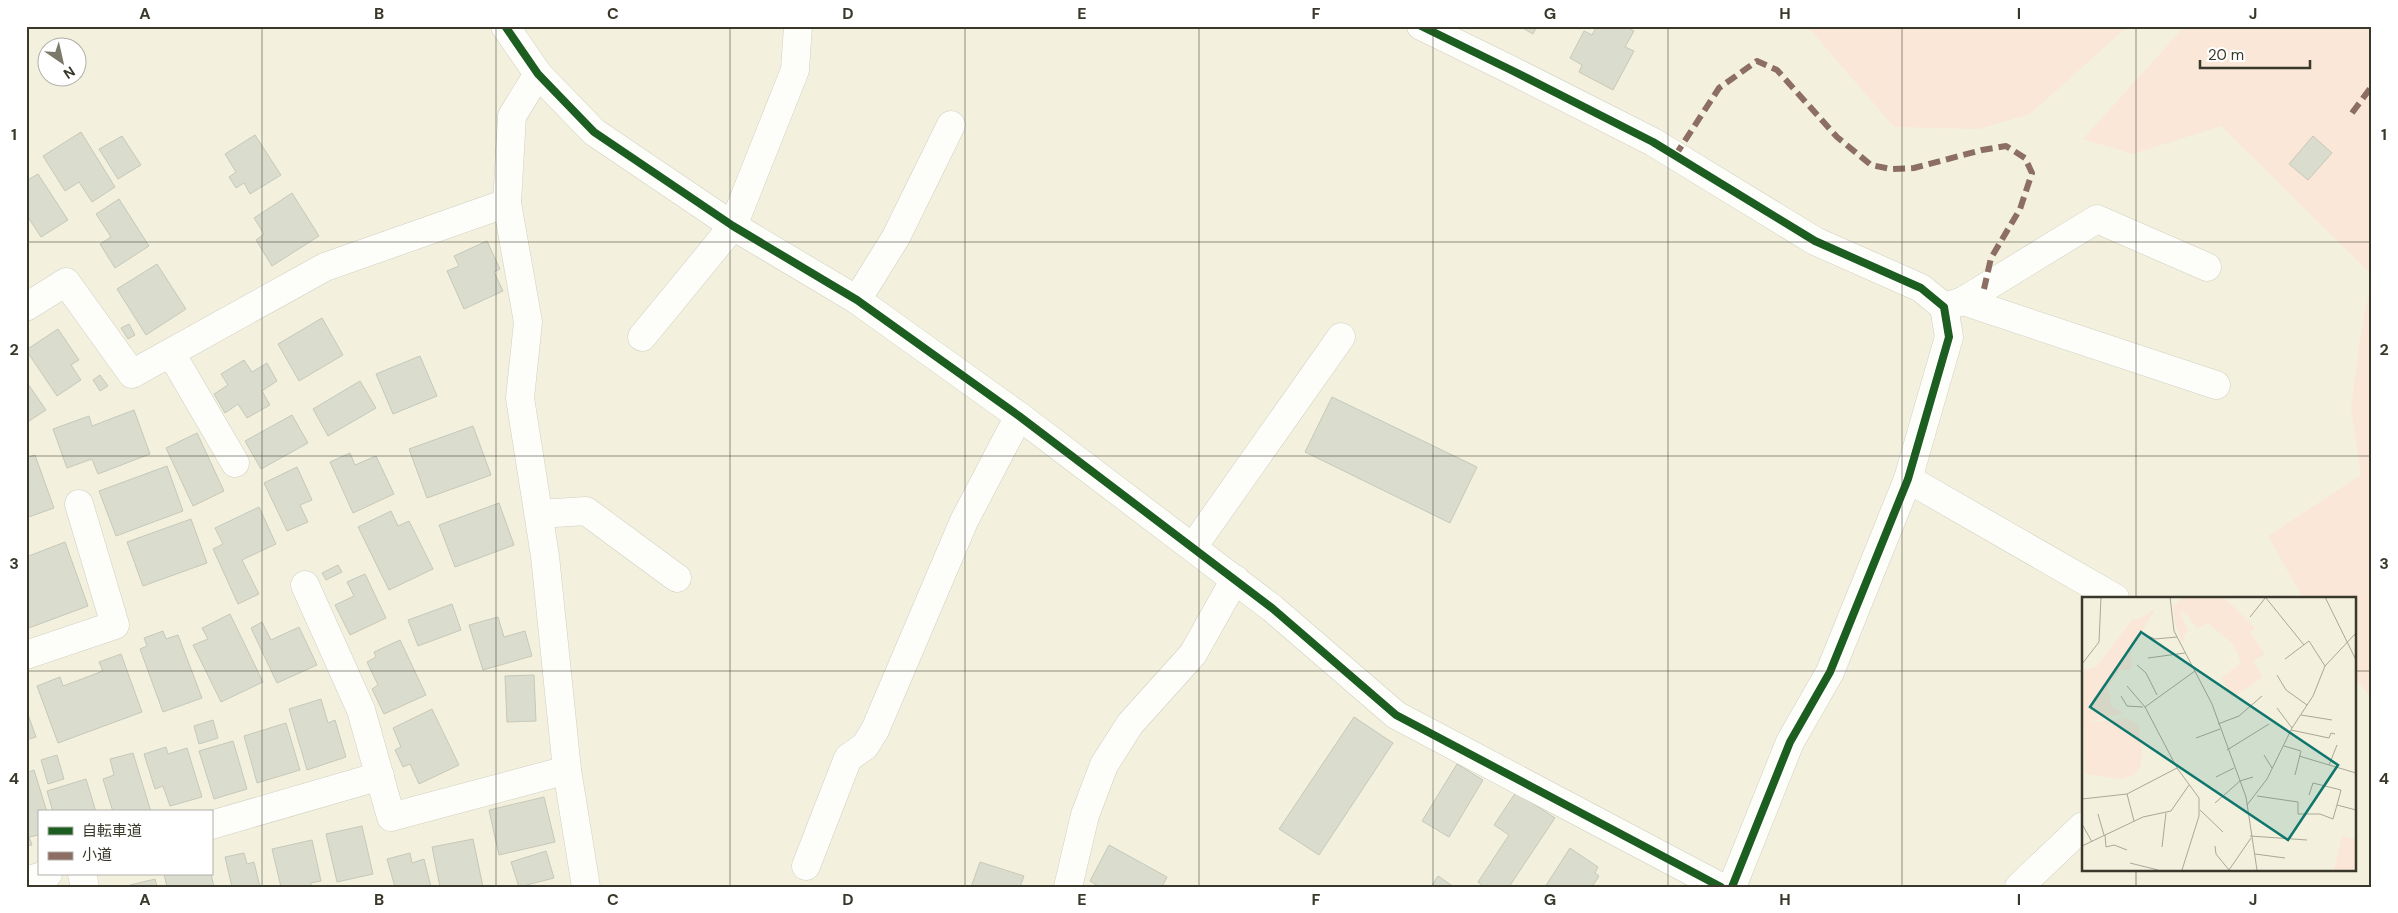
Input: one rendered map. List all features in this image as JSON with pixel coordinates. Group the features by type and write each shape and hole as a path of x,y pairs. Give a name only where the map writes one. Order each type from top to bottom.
{"street":[{"path":"505,26 538,74 594,132 733,226 857,300 1019,416 1272,608 1396,715 1721,887"},
{"path":"642,337 733,226 795,70 798,26"},
{"path":"1421,26 1653,142 1815,241 1954,304 2216,385"},
{"path":"538,74 512,116 507,203 528,322 520,398 545,556 568,770 586,887"},
{"path":"857,300 896,237 951,125"},
{"path":"26,307 66,282 132,374 325,266 507,203"},
{"path":"1732,887 1790,742 1830,672 1908,478 1948,337 1954,304 2097,219 2208,267"},
{"path":"1192,547 1341,337"},
{"path":"171,353 235,463"},
{"path":"806,866 848,758 865,746 875,730 964,521 1019,416"},
{"path":"1908,478 2113,597"},
{"path":"26,655 116,625 79,504"},
{"path":"539,514 586,511 677,578"},
{"path":"1068,887 1085,814 1104,765 1130,724 1193,654 1235,579"},
{"path":"305,585 361,710 391,817 568,770"},
{"path":"212,826 380,776"},
{"path":"2019,887 2082,827"},
{"path":"26,881 42,876"}],"shaded area":[{"path":"1807,26 2128,26 2030,114 1979,129 1894,127"},
{"path":"2185,26 2372,26 2372,275 2221,126 2133,154 2083,139"},
{"path":"2372,277 2372,699 2356,679 2356,597 2302,597 2268,536 2361,475 2351,408 2360,338"}],"building":[{"path":"1519,26 1537,26 1533,34"},
{"path":"1597,26 1625,26 1634,31 1625,47 1634,51 1613,90 1579,72 1582,65 1570,58 1584,31 1592,35"},
{"path":"81,132 115,187 92,202 79,182 65,191 43,156"},
{"path":"255,135 281,175 250,194 244,183 236,188 229,177 236,172 225,154"},
{"path":"122,136 141,165 118,179 99,149"},
{"path":"2313,136 2332,153 2308,180 2289,164"},
{"path":"38,174 68,220 41,237 26,214 26,181"},
{"path":"292,193 319,236 272,266 256,240 264,234 254,218"},
{"path":"119,199 149,246 115,268 100,244 111,237 96,214"},
{"path":"487,241 500,269 494,272 503,291 464,309 447,271 459,266 454,256"},
{"path":"157,264 186,309 146,335 117,289"},
{"path":"322,318 343,355 299,381 278,344"},
{"path":"129,324 135,335 128,339 121,328"},
{"path":"58,329 79,360 71,365 81,380 57,396 26,350"},
{"path":"420,356 437,396 393,414 376,374"},
{"path":"244,360 252,372 267,363 277,381 262,391 270,405 247,418 238,404 225,413 214,394 228,385 221,374"},
{"path":"100,375 108,386 100,391 93,380"},
{"path":"26,381 46,410 26,423"},
{"path":"360,381 376,408 328,436 313,409"},
{"path":"1332,397 1477,467 1450,523 1305,452"},
{"path":"134,410 150,454 98,474 92,459 67,468 53,429 89,416 92,426"},
{"path":"292,415 308,443 261,469 245,441"},
{"path":"473,426 491,475 427,498 409,449"},
{"path":"197,433 224,491 193,506 166,448"},
{"path":"350,453 355,465 376,456 394,494 353,513 330,462"},
{"path":"35,455 54,508 26,518 26,458"},
{"path":"167,466 183,511 116,536 99,491"},
{"path":"297,467 312,500 300,505 308,522 287,531 264,483"},
{"path":"499,503 514,545 455,567 439,525"},
{"path":"259,507 276,544 242,560 259,594 238,604 213,549 223,544 215,528"},
{"path":"391,511 398,526 409,521 433,569 389,590 358,527"},
{"path":"191,519 207,563 143,586 127,542"},
{"path":"65,542 88,606 26,629 26,557"},
{"path":"338,565 342,572 326,580 322,573"},
{"path":"365,574 386,618 350,635 335,605 354,596 347,582"},
{"path":"452,604 461,630 418,646 408,620"},
{"path":"230,614 263,682 221,702 193,645 208,639 202,628"},
{"path":"498,617 504,637 525,631 532,656 483,670 469,625"},
{"path":"262,622 271,640 299,627 317,665 277,683 251,628"},
{"path":"163,631 166,639 178,635 202,698 163,712 140,649 147,646 144,638"},
{"path":"400,640 426,695 384,714 372,689 378,685 367,662 376,657 374,652"},
{"path":"121,654 142,712 58,743 37,686 60,677 63,686 103,671 99,662"},
{"path":"534,675 536,721 507,722 505,676"},
{"path":"321,699 328,723 335,720 346,757 307,770 289,709"},
{"path":"26,709 36,737 26,740"},
{"path":"432,709 459,765 419,784 410,764 403,767 395,750 401,747 393,728"},
{"path":"1354,717 1393,743 1319,855 1279,829"},
{"path":"213,720 218,738 199,744 194,726"},
{"path":"286,723 300,770 257,783 244,736"},
{"path":"233,741 247,789 214,799 199,751"},
{"path":"166,747 168,754 187,748 202,797 170,806 163,786 155,789 144,754"},
{"path":"133,753 150,810 112,810 103,779 114,775 110,759"},
{"path":"57,755 64,779 48,784 41,760"},
{"path":"1457,764 1483,780 1449,837 1422,821"},
{"path":"34,770 46,810 38,810 38,835 29,837 32,845 26,846 26,773"},
{"path":"86,779 95,810 52,810 47,791"},
{"path":"1516,792 1555,818 1509,887 1484,887 1478,882 1509,835 1494,825"},
{"path":"544,797 555,842 499,855 489,810"},
{"path":"362,826 373,874 337,882 326,834"},
{"path":"473,839 483,887 440,887 432,847"},
{"path":"312,840 321,881 311,883 311,887 281,887 272,849"},
{"path":"1109,845 1167,877 1162,887 1100,887 1090,881"},
{"path":"1570,848 1598,867 1595,873 1599,876 1592,887 1545,887"},
{"path":"546,851 554,878 519,887 511,862"},
{"path":"244,853 247,864 254,862 260,887 232,887 225,857"},
{"path":"410,853 412,863 424,859 431,887 395,887 387,859"},
{"path":"980,862 1024,876 1020,887 971,887"},
{"path":"164,876 211,876 214,887 167,887"},
{"path":"1438,876 1454,887 1431,887"},
{"path":"155,879 157,887 122,887"}],"marked path":[{"path":"1675,156 1719,88 1757,61 1777,70 1837,137 1871,165 1891,169 1914,168 1982,150 2006,146 2025,158 2032,173 2020,209 1991,258 1984,289"},
{"path":"2352,113 2372,86"}],"cycle path":[{"path":"505,26 538,74 594,132 733,226 857,300 1019,416 1272,608 1396,715 1721,887"},
{"path":"1421,26 1653,142 1815,241 1921,288 1944,307 1949,337 1908,479 1830,672 1790,742 1732,887"}]}
